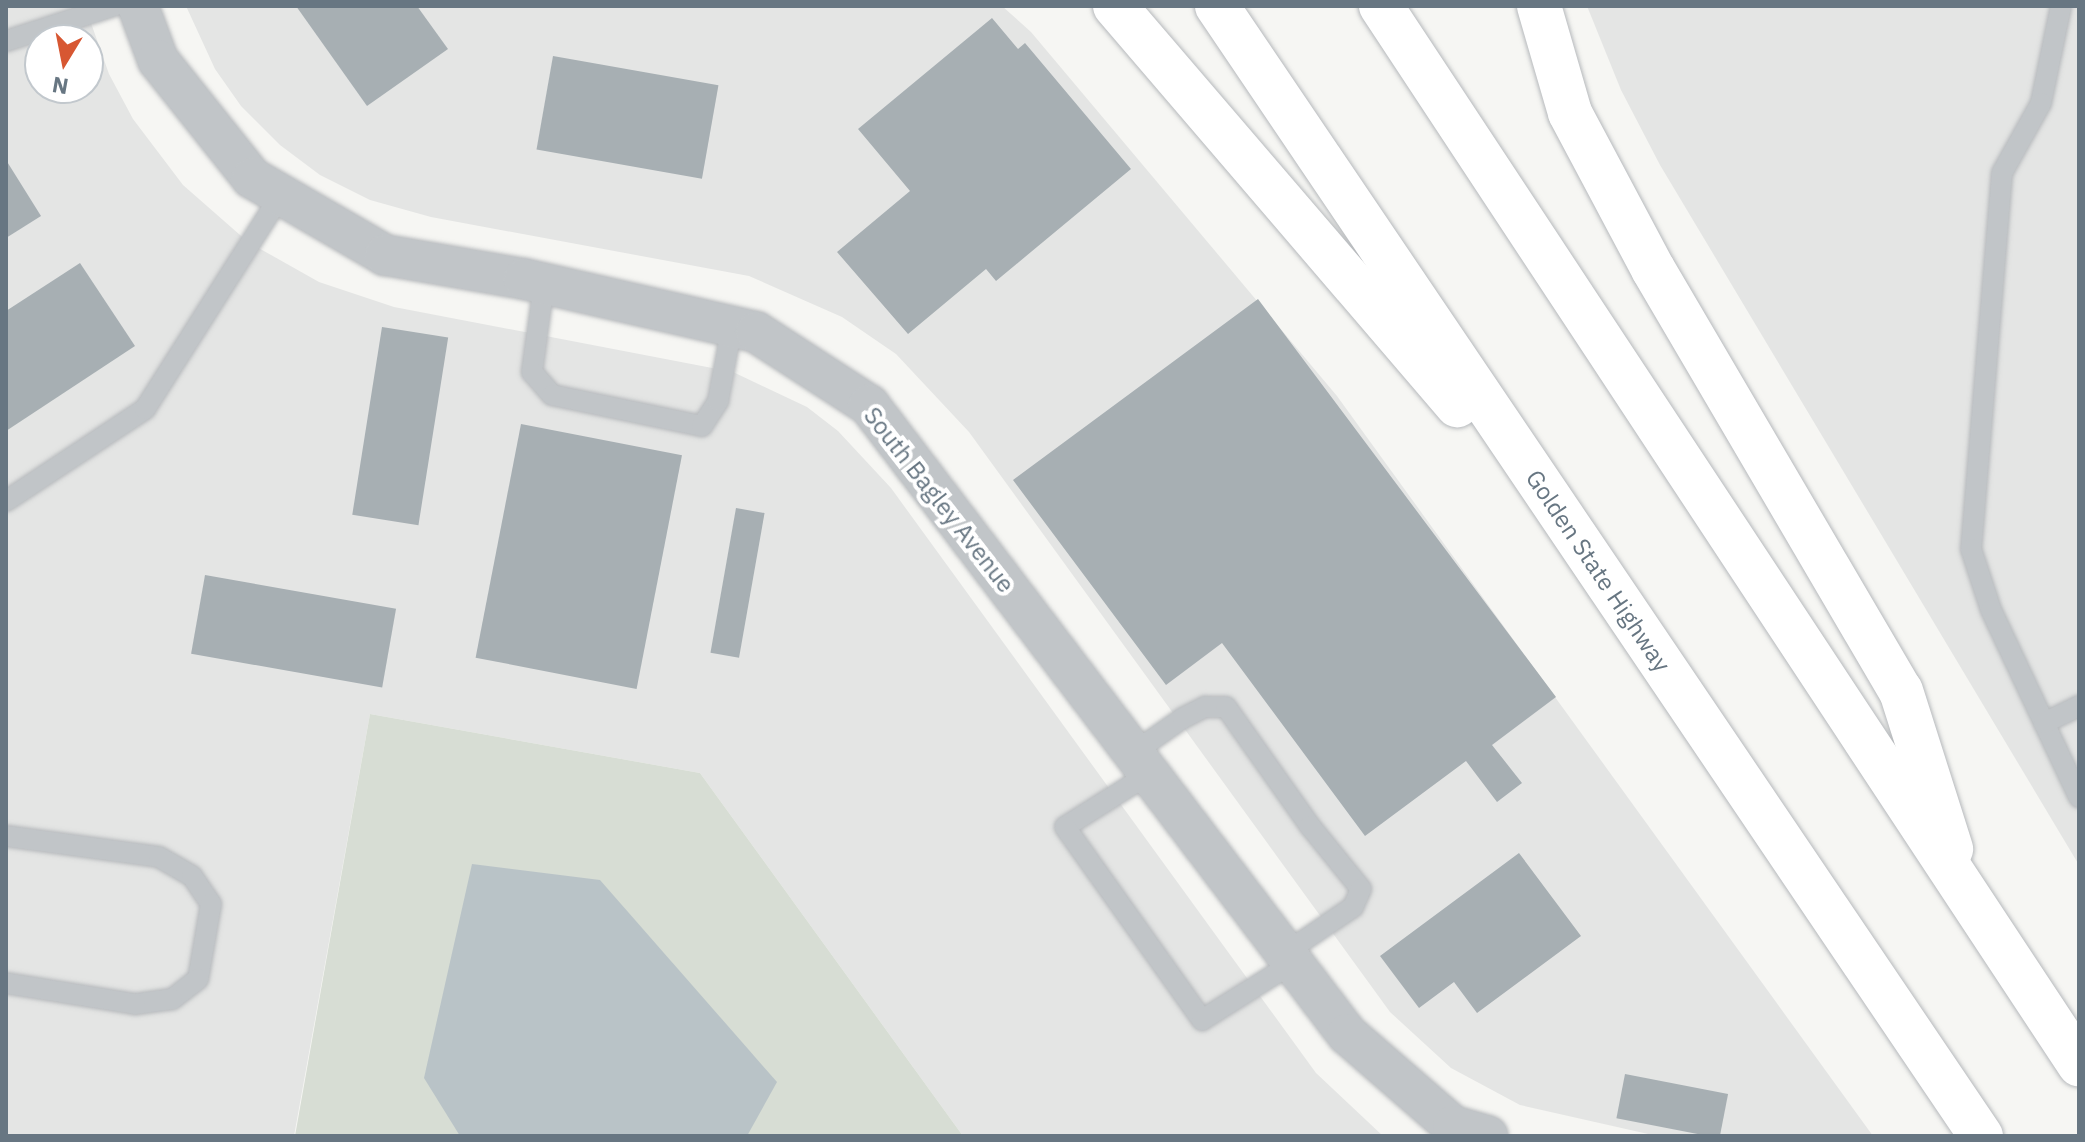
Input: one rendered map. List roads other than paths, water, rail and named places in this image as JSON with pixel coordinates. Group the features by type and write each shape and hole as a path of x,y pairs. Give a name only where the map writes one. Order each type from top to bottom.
{"highway":[{"path":"1115,6 1605,582"},
{"name":"Golden State Highway","path":"1217,6 1981,1136"},
{"path":"1381,6 1967,901 2079,1064"},
{"path":"1539,6 1570,113 1653,269 1901,691 1967,901"}],"street":[{"name":"South Bagley Avenue","path":"138,6 158,60 252,178 385,255 544,284 756,332 869,405 1347,1034 1453,1126 1488,1136"}],"lane":[{"path":"6,41 114,6"},
{"path":"2061,6 2041,103 2002,173 1971,549 1991,610 2079,797"},
{"path":"6,501 145,409 281,195"},
{"path":"544,284 532,372 552,395 702,426 718,401 732,326"},
{"path":"2044,723 2079,706"},
{"path":"1205,707 1226,707 1310,826 1361,889 1353,907 1289,958 1202,1020 1065,827 1141,763 1183,718 1205,707"},
{"path":"6,836 159,857 192,876 211,904 198,979 172,999 135,1004 6,983"}]}
